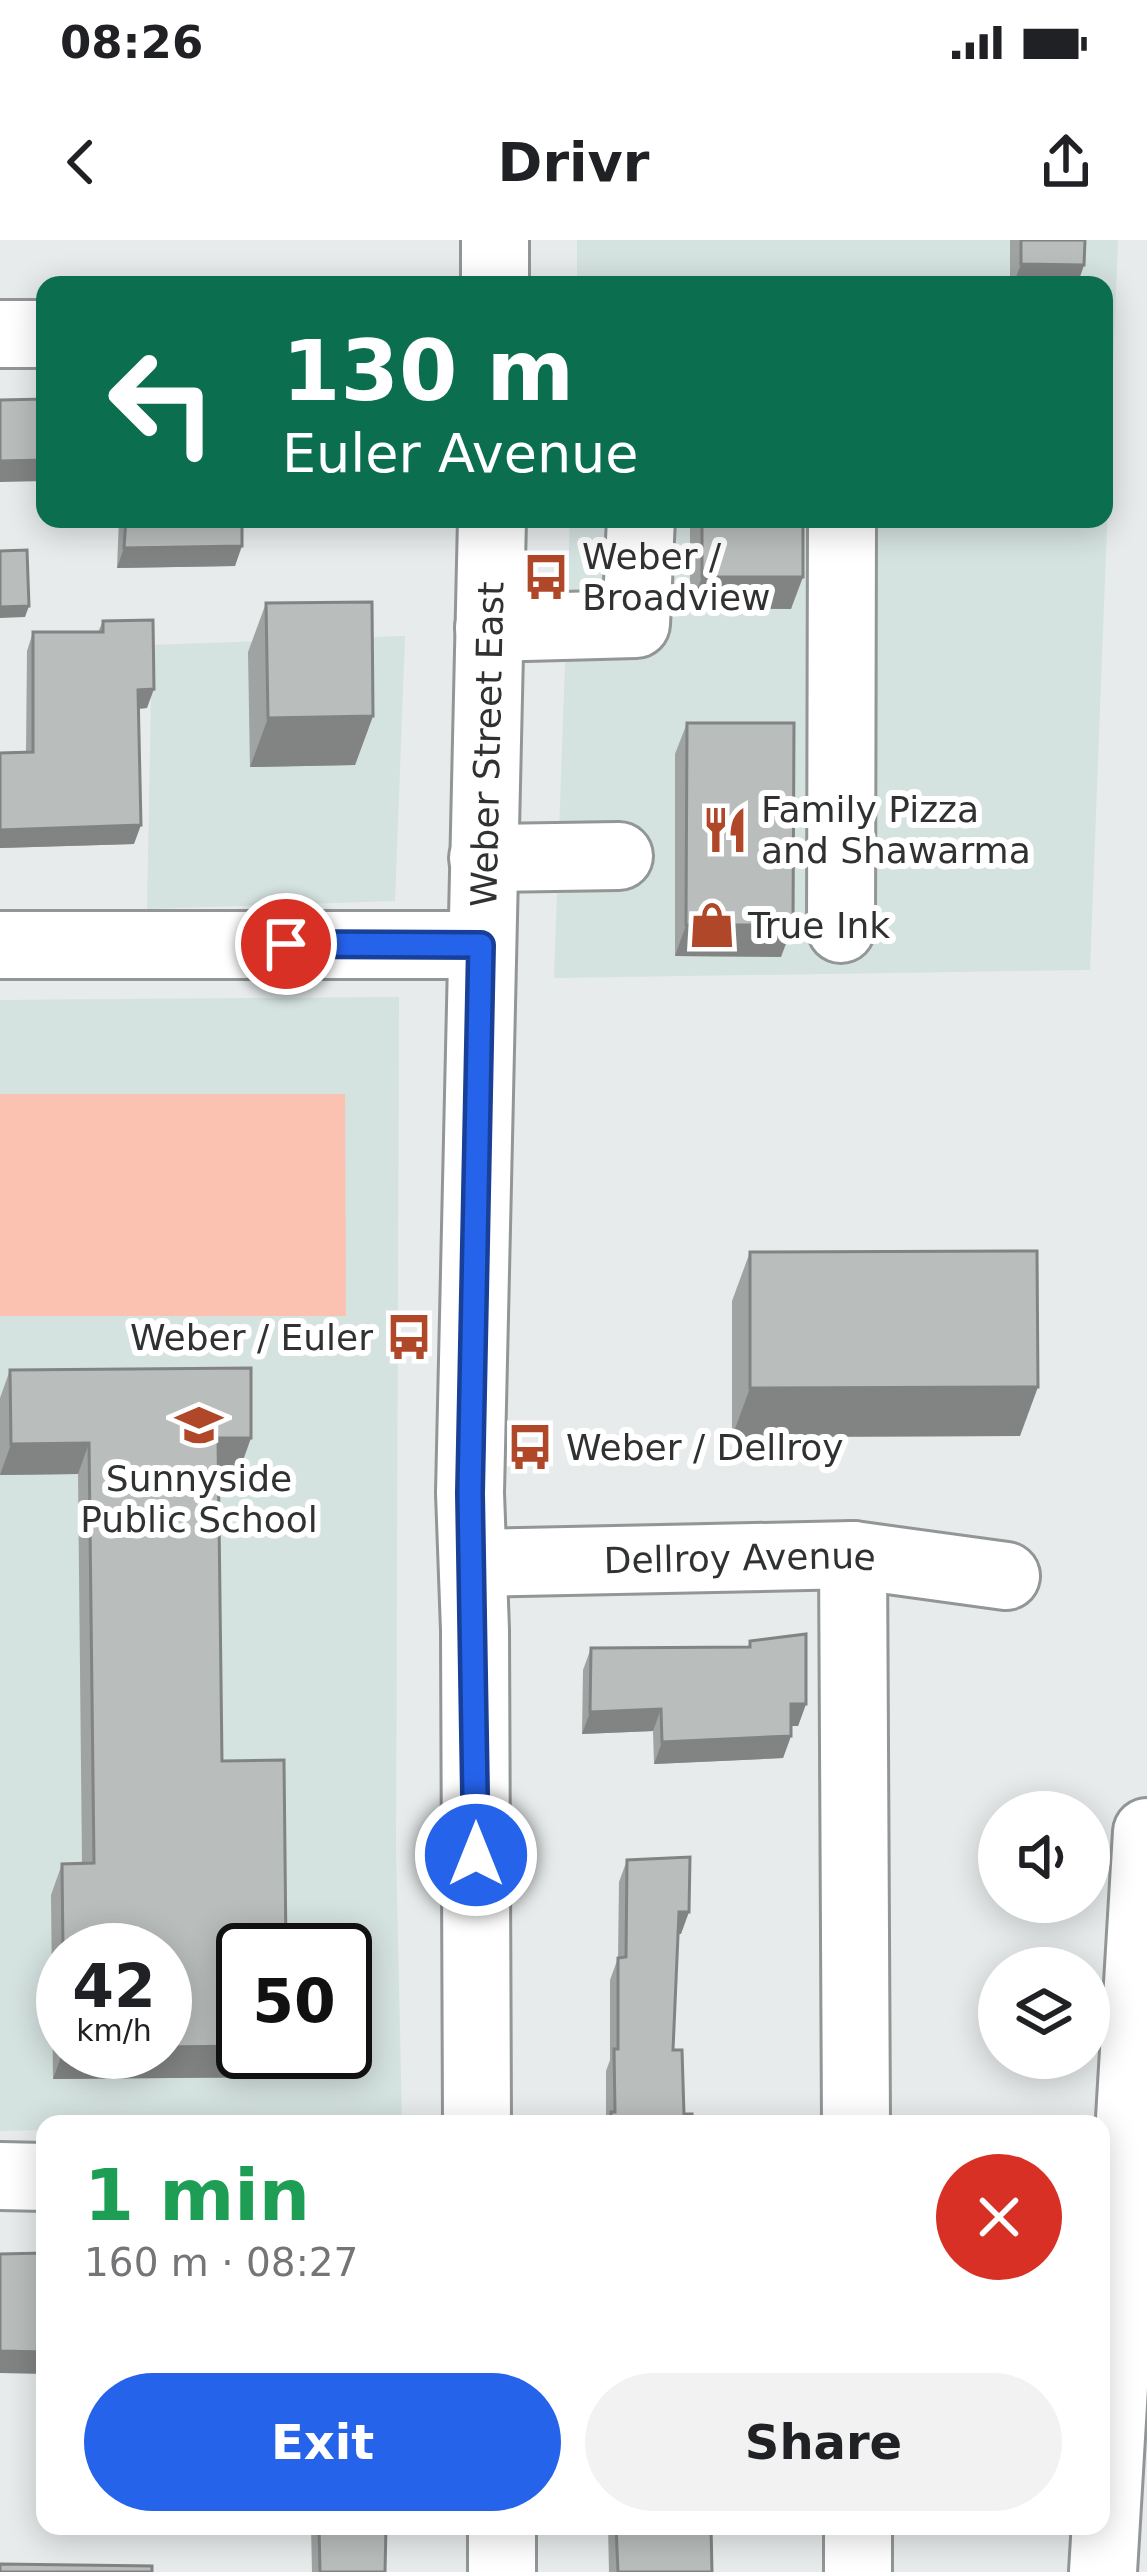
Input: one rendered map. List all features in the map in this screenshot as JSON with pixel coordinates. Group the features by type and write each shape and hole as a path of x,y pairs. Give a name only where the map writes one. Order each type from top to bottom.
{"main road":[{"path":"495,240 496,276"},
{"path":"0,334 36,334"},
{"name":"Weber Street East","path":"477,2115 470,1493 492,528"},
{"path":"489,628 636,624 641,528"},
{"path":"841,929 842,528"},
{"path":"483,858 619,856"},
{"path":"0,945 481,945"},
{"path":"853,1555 856,2115"},
{"name":"Dellroy Avenue","path":"473,1563 853,1555 1006,1576"},
{"path":"1110,2454 1147,1832"},
{"path":"0,2176 36,2177"},
{"path":"502,2535 502,2572"},
{"path":"858,2535 858,2572"},
{"path":"1103,2572 1105,2535"}],"shaded area":[{"path":"577,240 1118,240 1113,370 1113,276 577,276"},
{"path":"570,528 1107,528 1090,970 554,978"},
{"path":"405,636 395,901 147,909 152,645"},
{"name":"Sunnyside Public School","path":"399,997 396,1850 402,2115 36,2115 36,2130 0,2131 0,1000"},
{"path":"0,1094 345,1094 346,1316 0,1316"}],"building":[{"path":"1021,240 1085,240 1084,265 1021,264"},
{"path":"36,399 36,460 0,461 0,400"},
{"path":"125,528 242,528 242,546 124,548"},
{"path":"702,528 803,528 803,577 702,577"},
{"path":"27,550 29,606 0,607 0,551"},
{"path":"372,602 373,716 268,718 266,603"},
{"path":"153,620 154,689 138,690 141,825 0,830 0,753 33,752 33,632 103,632 103,621"},
{"path":"687,723 794,723 793,925 686,925"},
{"path":"1037,1251 1038,1387 750,1388 750,1252"},
{"path":"251,1368 251,1438 218,1438 222,1761 284,1760 286,1923 216,1923 216,2046 192,2047 192,1923 63,1923 62,1864 94,1863 89,1443 11,1444 10,1370"},
{"path":"806,1634 806,1704 791,1704 791,1736 662,1742 661,1709 590,1712 591,1648 750,1647 750,1641"},
{"path":"690,1857 689,1912 679,1912 673,2050 682,2050 684,2114 692,2115 611,2115 615,2112 614,2049 618,2049 618,1958 626,1957 627,1860"},
{"path":"36,2253 36,2352 0,2351 0,2254"},
{"path":"319,2535 386,2535 385,2572 320,2572"},
{"path":"616,2535 711,2535 712,2572 618,2572"},
{"path":"0,2564 152,2566 152,2572 0,2572"}],"place":[{"name":"Weber / Broadview","path":"546,577"},
{"name":"Family Pizza and Shawarma","path":"725,830"},
{"name":"True Ink","path":"712,925"},
{"name":"Weber / Euler","path":"409,1337"},
{"name":"Sunnyside Public School","path":"199,1425"},
{"name":"Weber / Dellroy","path":"530,1447"}],"route":[{"path":"286,944 481,945 470,1493 476,1855"}]}
